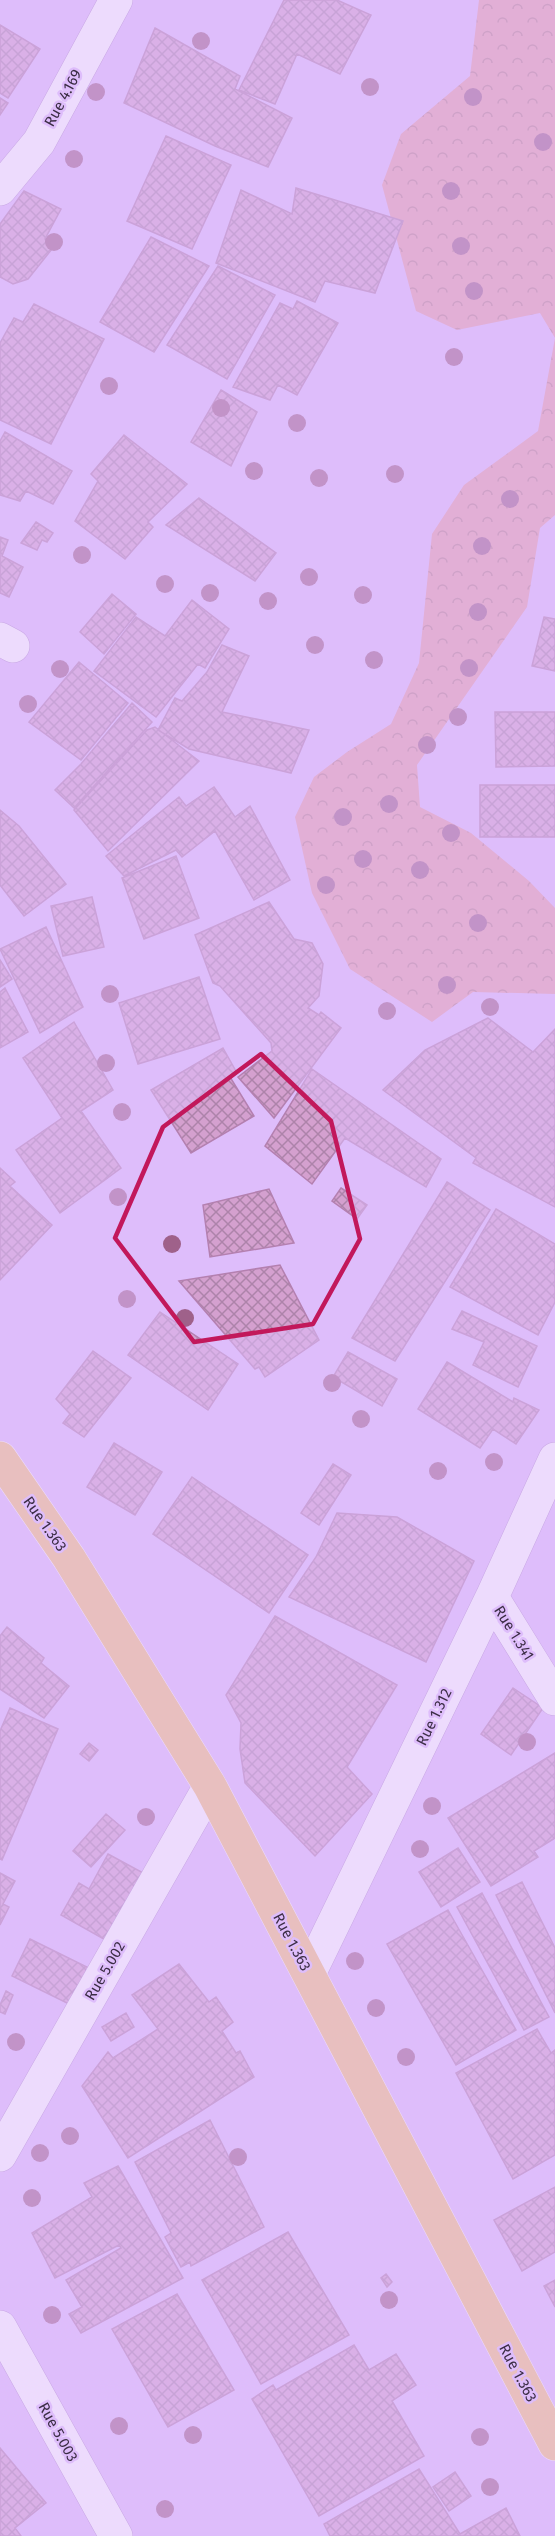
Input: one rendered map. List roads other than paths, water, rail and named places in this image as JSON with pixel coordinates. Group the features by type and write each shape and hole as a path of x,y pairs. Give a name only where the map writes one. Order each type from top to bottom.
{"main road":[{"name":"Rue 1.363","path":"0,1458 69,1557 210,1786 555,2444"}],"street":[{"name":"Rue 4.169","path":"0,189 39,142 116,0"},
{"name":"Rue 1.312","path":"309,1974 492,1597 555,1459"},
{"name":"Rue 1.341","path":"492,1597 555,1699"},
{"name":"Rue 5.002","path":"0,2156 210,1786"},
{"name":"Rue 5.003","path":"0,2327 116,2536"}]}
